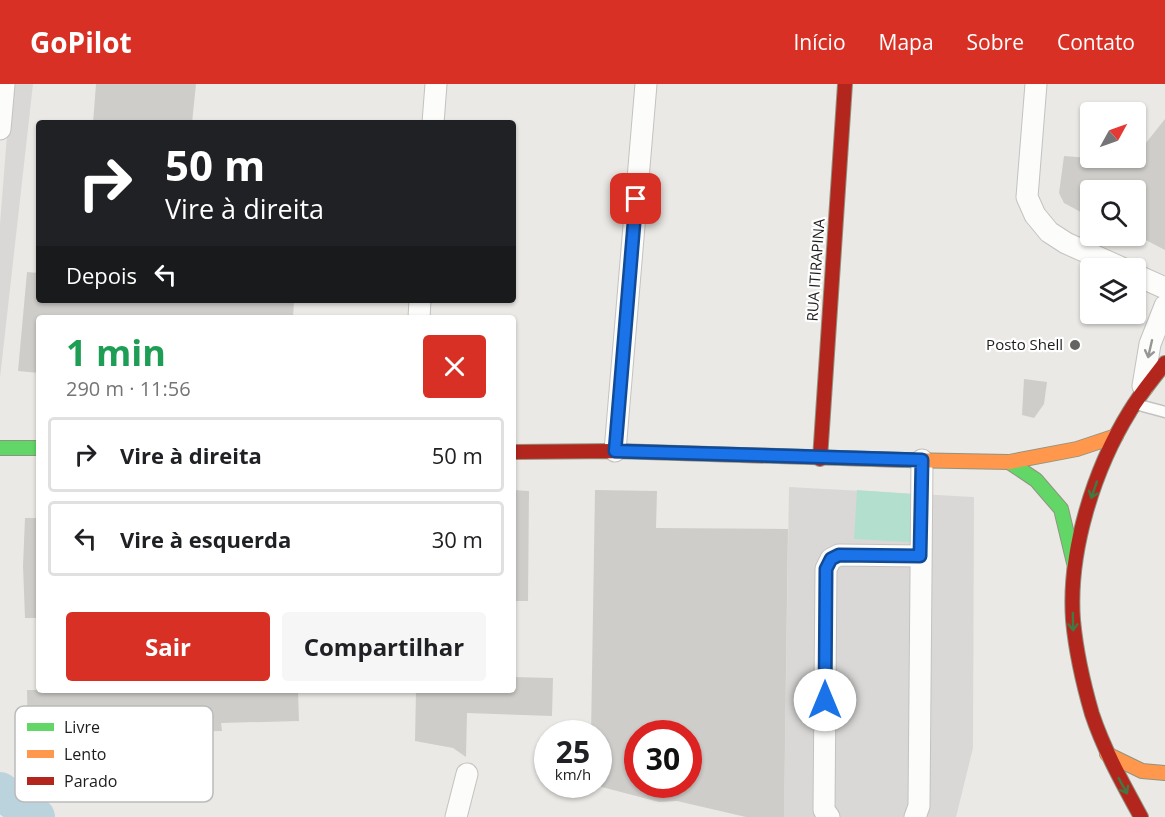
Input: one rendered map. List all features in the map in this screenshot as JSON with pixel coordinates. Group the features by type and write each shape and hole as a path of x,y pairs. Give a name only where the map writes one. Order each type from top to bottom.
{"street":[{"path":"0,129 4,84"},
{"path":"434,120 436,84"},
{"path":"615,451 646,84"},
{"name":"RUA ITIRAPINA","path":"820,459 845,84"},
{"path":"1036,84 1027,197 1035,215 1049,232 1066,243 1100,258"},
{"path":"1146,279 1165,288"},
{"path":"1138,399 1150,344 1165,306"},
{"path":"1141,817 1107,754 1080,674 1073,629 1074,563 1094,487 1116,436 1138,399 1165,363"},
{"path":"516,452 615,451 820,459 1009,462 1077,449 1116,436"},
{"path":"0,448 36,448"},
{"path":"915,817 919,806 922,460"},
{"path":"1009,462 1036,480 1061,509 1074,563"},
{"path":"829,817 824,810 826,569 831,559 839,555 920,556"},
{"path":"1107,754 1132,768 1148,773 1165,773"},
{"path":"456,817 467,774"}],"lane":[{"path":"1138,399 1165,412"}],"shaded area":[{"path":"11,84 33,84 0,378 0,224"},
{"path":"789,487 974,497 973,748 956,817 784,817"}],"green space":[{"path":"857,490 912,494 910,542 854,539"}],"building":[{"path":"96,84 196,84 192,120 93,120"},
{"path":"1165,119 1165,250 1146,240 1146,180 1080,180 1080,212 1064,203 1059,193 1064,156 1080,157 1080,168 1146,168 1146,143"},
{"path":"27,272 36,273 36,303 294,303 293,315 36,315 36,373 18,371"},
{"path":"1024,379 1047,382 1044,404 1034,418 1022,415"},
{"path":"516,490 529,491 528,601 516,601"},
{"path":"595,490 657,491 656,528 788,529 784,817 746,817 677,801 659,802 644,798 702,798 702,720 624,720 624,793 612,790 612,720 591,720"},
{"path":"25,518 36,518 36,618 25,618 23,566"},
{"path":"516,677 553,678 552,716 467,713 466,757 453,748 415,741 416,693 516,693"},
{"path":"27,690 36,690 36,693 298,693 299,721 221,723 222,731 213,731 213,706 27,706"}],"waterway":[{"path":"0,791 15,802"},
{"path":"15,802 36,817"}],"traffic: fast":[{"path":"0,448 36,448"},
{"path":"1009,462 1036,480 1061,509 1074,563"}],"traffic: slow":[{"path":"904,460 1009,462 1077,449 1116,436"},
{"path":"1107,754 1142,771 1165,773"}],"traffic: jam":[{"path":"820,459 845,84"},
{"path":"1141,817 1108,754 1092,714 1076,644 1073,594 1079,539 1086,511 1105,458 1134,405 1165,363"},
{"path":"516,452 615,451 904,460"}],"place":[{"name":"Posto Shell","path":"1075,345"}],"route":[{"path":"636,199 615,451 820,459 922,460 920,556 839,555 828,563 826,569 825,700"}]}
